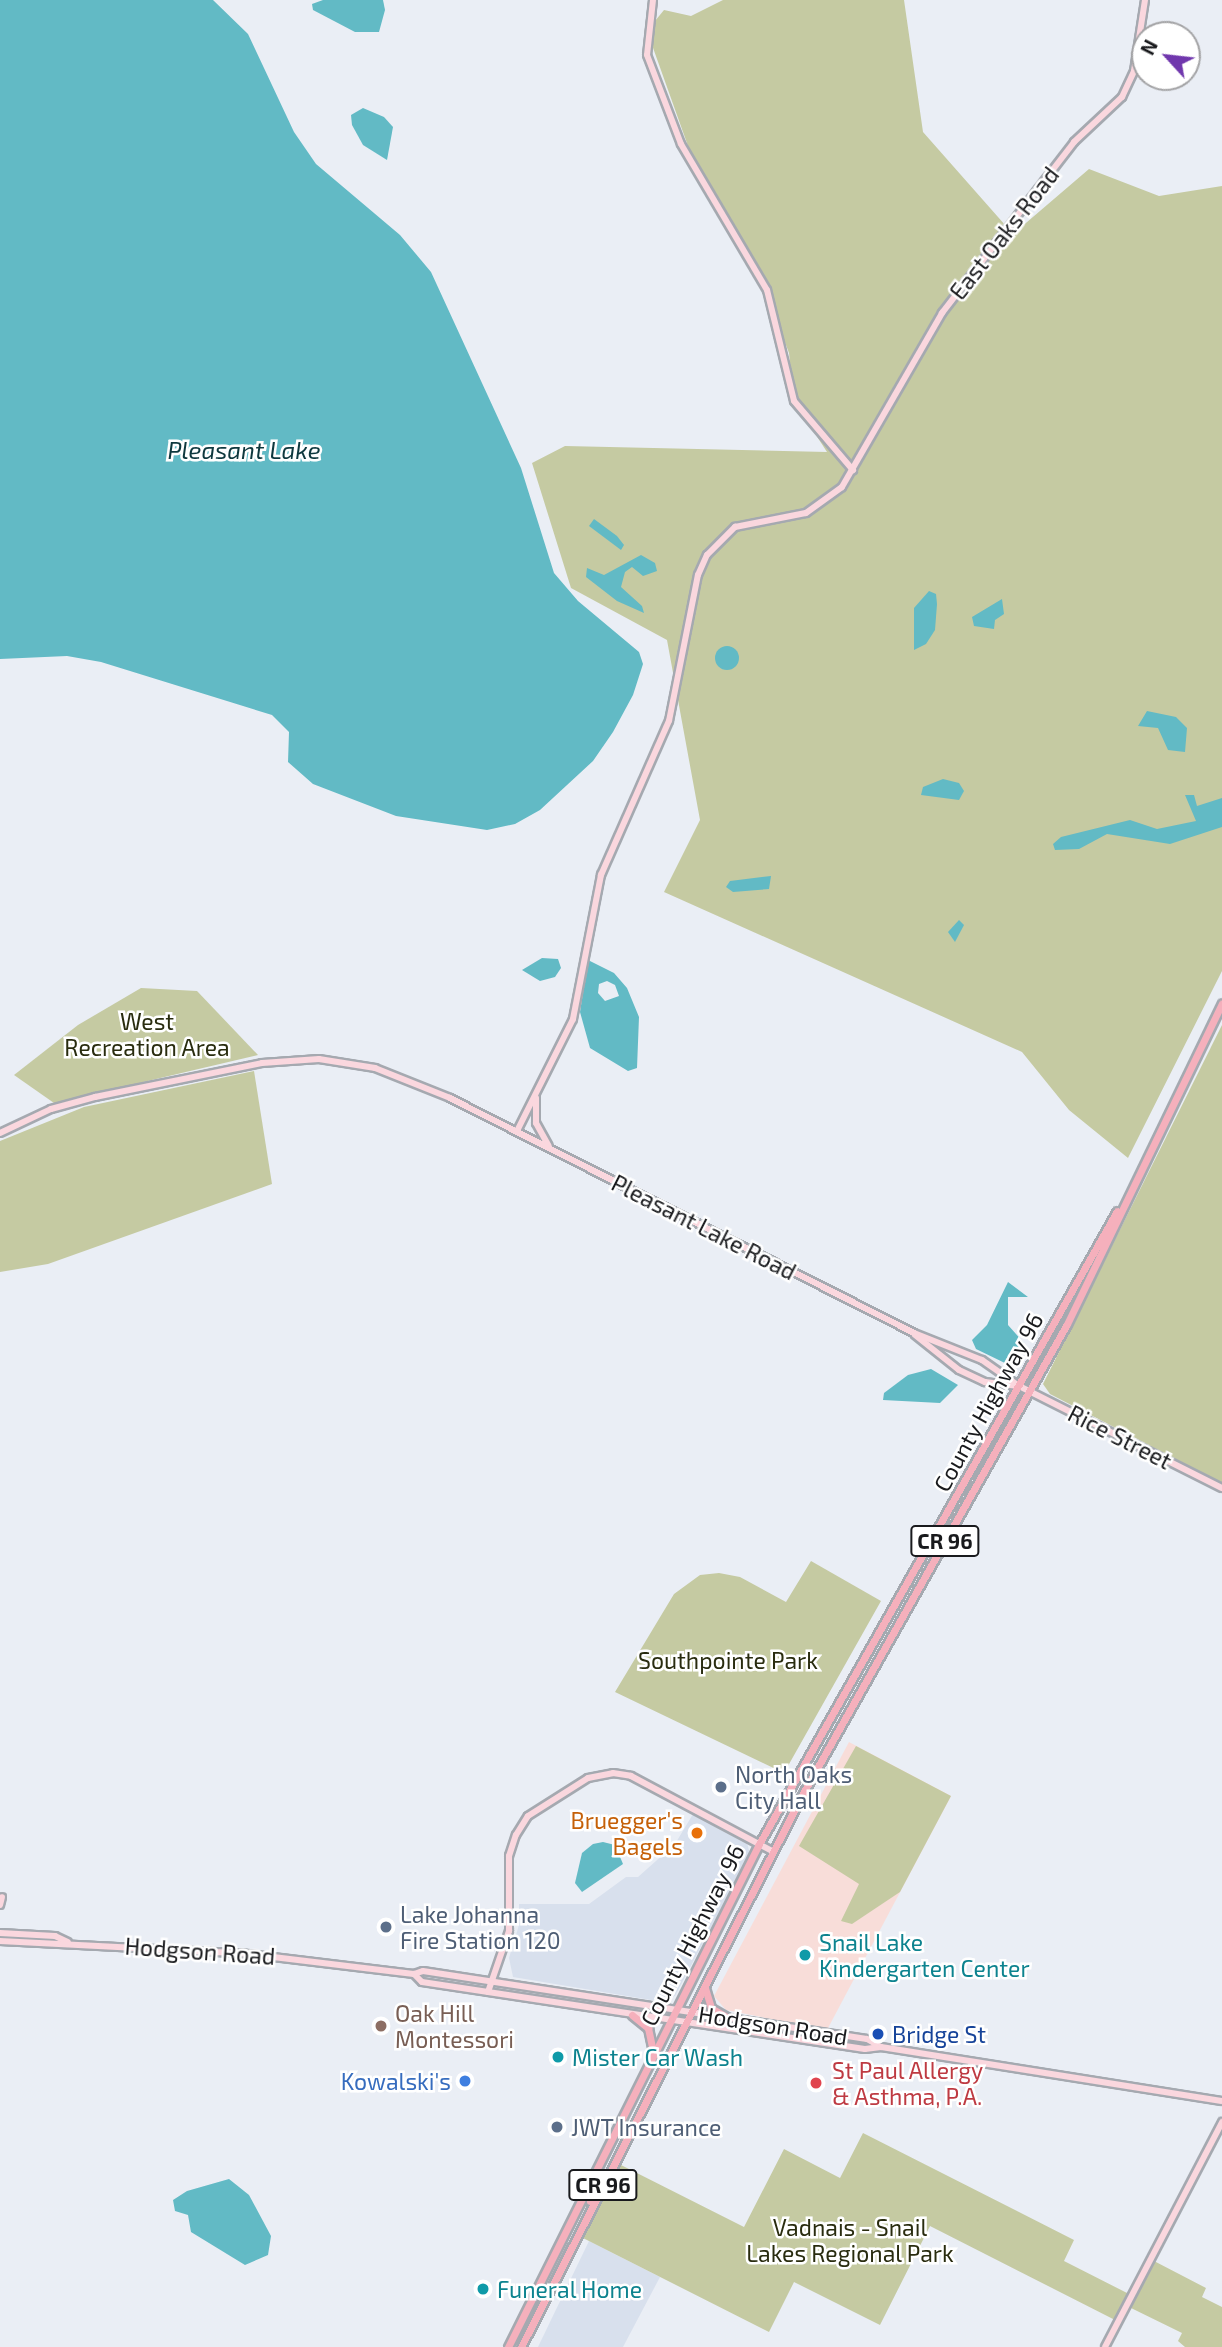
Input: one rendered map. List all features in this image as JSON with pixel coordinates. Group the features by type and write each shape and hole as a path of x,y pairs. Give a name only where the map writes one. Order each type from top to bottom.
{"main road":[{"name":"County Highway 96","path":"522,2347 772,1851 1030,1391 1098,1263 1133,1183 1222,1004"},
{"name":"County Highway 96","path":"508,2347 590,2177 760,1844 1133,1183"},
{"path":"705,1984 711,2008 728,2018"},
{"path":"632,2015 651,2033 652,2056"},
{"path":"559,2272 594,2192 590,2177"}],"street":[{"path":"653,0 647,55 681,144 767,290 794,401 853,470"},
{"name":"East Oaks Road","path":"517,1131 573,1019 607,858 669,721 702,565 713,546 735,527 816,508 834,496 853,470 942,313 1074,142 1122,97 1134,71 1145,0"},
{"name":"Pleasant Lake Road","path":"0,1133 51,1109 96,1097 299,1059 375,1068 517,1131 914,1333 982,1360 1019,1386"},
{"path":"538,1091 536,1123 543,1140 556,1152"},
{"name":"Pleasant Lake Road","path":"914,1333 959,1370 985,1382 1019,1386"},
{"name":"Rice Street","path":"1019,1386 1222,1488"},
{"path":"488,1992 510,1920 509,1856 514,1839 528,1816 588,1778 612,1773 631,1776 772,1851"},
{"path":"0,1905 2,1897"},
{"path":"0,1926 19,1933"},
{"name":"Hodgson Road","path":"0,1933 55,1936 69,1942"},
{"name":"Hodgson Road","path":"0,1941 69,1942 287,1957 414,1974 423,1971 867,2039 881,2046 1222,2101"},
{"name":"Hodgson Road","path":"414,1974 422,1982 632,2015 865,2049 881,2046"},
{"path":"1105,2347 1222,2122"}],"shaded area":[{"path":"849,1742 951,1796 827,2030 726,2010 714,1996"},
{"path":"693,1814 747,1843 750,1854 675,1996 663,2002 513,1977 509,1958 519,1925 519,1904 589,1904 626,1877 638,1877 675,1844"},
{"path":"589,2241 660,2277 623,2347 538,2347"}],"green space":[{"path":"723,0 904,0 923,132 1013,234 1089,169 1159,196 1222,186 1222,971 1128,1158 1069,1110 1022,1052 664,892 700,820 667,640 571,588 532,463 565,446 827,452 794,401 789,353 754,261 693,160 652,45 655,21 664,10 691,16"},
{"name":"West Recreation Area","path":"141,988 197,991 258,1055 54,1103 14,1075 78,1025"},
{"path":"1222,1025 1222,1483 1050,1394 1043,1384"},
{"name":"West Recreation Area","path":"254,1071 272,1184 48,1264 0,1272 0,1141 84,1107"},
{"name":"Southpointe Park","path":"811,1561 881,1601 784,1773 615,1692 674,1594 700,1575 719,1573 740,1577 786,1602"},
{"path":"856,1746 951,1796 900,1892 852,1924 841,1921 859,1884 799,1846"},
{"name":"Vadnais - Snail Lakes Regional Park","path":"863,2133 1074,2240 1064,2261 1129,2294 1115,2320 930,2226 880,2325 794,2282 769,2332 583,2238 621,2165 744,2227 784,2149 840,2178"},
{"path":"1154,2261 1206,2288 1202,2297 1222,2307 1222,2347 1185,2347 1178,2341 1182,2333 1131,2308"}],"water":[{"name":"Pleasant Lake","path":"0,0 213,0 248,34 294,132 316,164 400,235 431,272 521,468 554,573 578,601 639,652 643,664 633,695 593,761 540,810 515,824 487,830 396,816 313,784 288,762 289,732 272,715 101,662 67,656 0,659"},
{"path":"323,0 383,0 385,10 379,32 355,32 313,10 312,4"},
{"path":"363,108 384,117 393,127 387,160 363,145 352,125 351,115"},
{"path":"594,519 617,536 624,545 621,550 589,526"},
{"path":"641,555 655,563 657,571 643,576 632,567 625,572 621,587 642,606 644,613 617,601 586,577 587,568 604,575"},
{"path":"929,591 936,594 935,630 926,644 914,650 914,608"},
{"path":"1002,599 1004,614 995,620 994,629 974,626 972,617"},
{"path":"727,646 735,650 739,658 735,666 727,670 719,666 715,658 719,650"},
{"path":"1147,711 1176,717 1187,728 1185,752 1168,750 1158,728 1138,726"},
{"path":"943,779 959,783 964,791 959,800 921,795 923,787"},
{"path":"1185,795 1194,795 1197,806 1222,798 1222,827 1170,844 1107,834 1079,849 1055,850 1053,844 1061,837 1130,820 1157,829 1196,821"},
{"path":"771,876 769,889 733,892 726,887 730,881"},
{"path":"959,920 964,925 955,942 948,932"},
{"path":"542,958 558,959 561,968 555,977 540,981 522,970"},
{"path":"588,960 614,973 627,988 639,1017 637,1068 628,1071 590,1048 580,1012","holes":["607,981 615,985 619,996 605,1001 598,993 599,984"]},
{"path":"1008,1282 1028,1297 1008,1297 1008,1325 1024,1343 1009,1365 976,1349 972,1340 987,1325"},
{"path":"931,1369 958,1385 940,1403 883,1400 884,1393 908,1375"},
{"path":"603,1842 615,1845 623,1864 582,1892 575,1883 582,1853 593,1844"},
{"path":"229,2179 249,2195 271,2236 268,2255 245,2265 191,2232 188,2215 175,2211 173,2200 187,2191"}],"place":[{"name":"North Oaks City Hall","path":"721,1787"},
{"name":"Bruegger's Bagels","path":"697,1833"},
{"name":"Lake Johanna Fire Station 120","path":"386,1927"},
{"name":"Snail Lake Kindergarten Center","path":"805,1955"},
{"name":"Oak Hill Montessori","path":"381,2026"},
{"name":"Bridge St","path":"878,2034"},
{"name":"Mister Car Wash","path":"558,2057"},
{"name":"Kowalski's","path":"465,2081"},
{"name":"St Paul Allergy & Asthma, P.A.","path":"816,2083"},
{"name":"JWT Insurance","path":"557,2127"},
{"name":"Funeral Home","path":"483,2289"}]}
